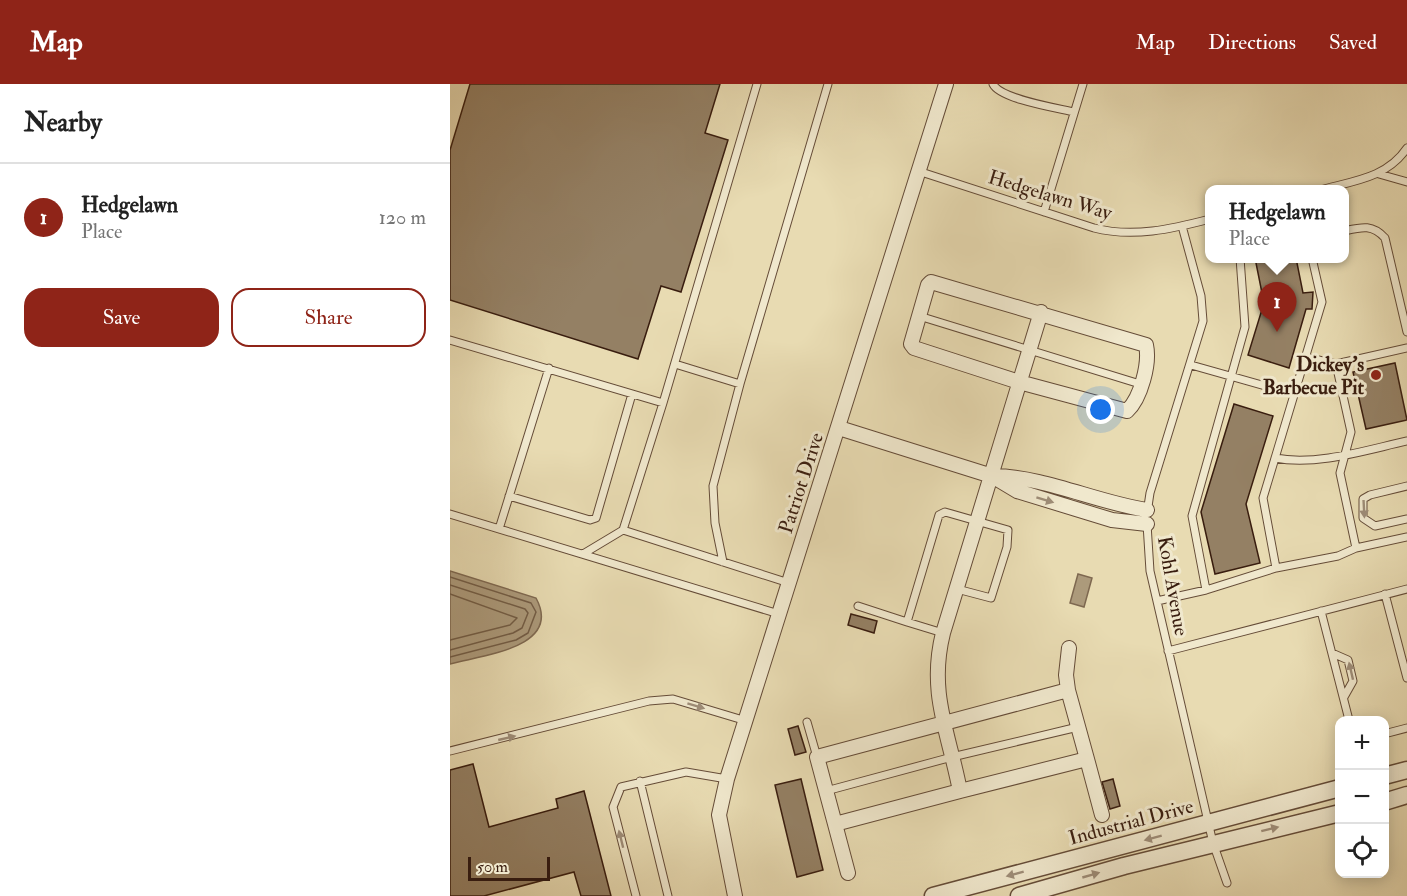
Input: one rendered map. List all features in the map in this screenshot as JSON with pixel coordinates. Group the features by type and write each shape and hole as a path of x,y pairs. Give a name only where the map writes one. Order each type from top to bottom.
{"street":[{"name":"Patriot Drive","path":"735,896 719,815 727,779 743,720 839,428 946,84"},
{"path":"931,282 1041,312 1146,345 1149,356 1134,405 1127,411 1019,382 914,348 911,344 919,316 931,282"},
{"path":"960,791 942,723 936,673 943,633 1041,312"},
{"path":"839,428 992,476 1017,491 1112,520 1147,517"},
{"path":"1069,648 1066,675 1068,690 1102,815"},
{"path":"848,873 817,757 1068,690"},
{"path":"835,824 1087,759"},
{"path":"1389,775 1407,770"},
{"name":"Industrial Drive","path":"933,896 986,889 1209,823 1335,789"},
{"path":"1389,800 1407,795"},
{"name":"Industrial Drive","path":"1019,896 1213,843 1335,814"}],"lane":[{"path":"583,554 623,530 675,364 757,84"},
{"path":"723,562 715,523 712,486 828,84"},
{"path":"993,84 995,89 1006,95 1074,112"},
{"path":"1044,212 1083,84"},
{"path":"1336,185 1379,174 1397,162 1407,148"},
{"name":"Hedgelawn Way","path":"918,171 1044,212 1123,234 1182,226 1205,220"},
{"path":"1379,174 1407,182"},
{"name":"Kohl Avenue","path":"1182,226 1202,308 1203,321 1147,517 1150,571 1213,843 1227,883"},
{"path":"1349,230 1366,226 1377,229 1385,238 1407,332"},
{"path":"1206,590 1192,516 1245,327 1240,263"},
{"path":"1276,568 1263,498 1322,302 1313,263"},
{"path":"919,316 1140,384"},
{"path":"450,340 663,403"},
{"path":"1305,357 1336,364 1407,348"},
{"path":"675,364 740,384"},
{"path":"1336,364 1351,432 1340,473 1356,548"},
{"path":"1191,365 1294,394"},
{"path":"499,529 549,368"},
{"path":"509,496 590,520 596,518 632,394"},
{"path":"1275,458 1290,461 1345,454 1407,441"},
{"path":"1407,486 1370,495 1363,499 1363,518 1370,525 1376,526 1407,519"},
{"path":"907,622 939,515 945,512 1008,530 1007,547 991,598 957,589"},
{"path":"450,514 779,614"},
{"path":"623,530 789,583"},
{"path":"1157,601 1206,590 1276,568 1338,556 1356,548 1407,537"},
{"path":"1168,651 1407,589"},
{"path":"1385,594 1407,678"},
{"path":"858,606 943,633"},
{"path":"1321,611 1348,716"},
{"path":"1332,653 1348,660 1353,681 1344,696"},
{"path":"450,751 649,701 673,699 743,720"},
{"path":"807,722 817,757"},
{"path":"826,791 952,756 1078,726"},
{"path":"1389,733 1407,728"},
{"path":"636,896 613,807 621,787 686,772 727,779"},
{"path":"640,781 669,896"}],"water":[{"path":"450,571 536,598 541,615 538,628 529,638 515,646 450,664"},
{"path":"1078,574 1092,578 1084,607 1070,603"}],"building":[{"path":"470,84 720,84 705,133 728,140 681,292 661,286 638,359 450,300 450,150"},
{"path":"1256,263 1297,263 1303,293 1313,292 1312,309 1306,309 1289,368 1248,355 1264,303"},
{"path":"1395,363 1407,420 1366,429 1353,372"},
{"path":"1234,404 1273,416 1246,504 1260,563 1215,574 1201,512"},
{"path":"851,614 877,621 874,633 848,625"},
{"path":"798,726 806,752 795,755 788,729"},
{"path":"473,764 489,827 558,808 556,799 584,791 611,896 581,896 574,872 484,896 450,896 450,770"},
{"path":"801,779 823,870 797,877 775,785"},
{"path":"1113,779 1120,806 1110,809 1102,782"}],"place":[{"name":"Hedgelawn","path":"1277,332"},
{"name":"Dickey's Barbecue Pit","path":"1376,375"}]}
